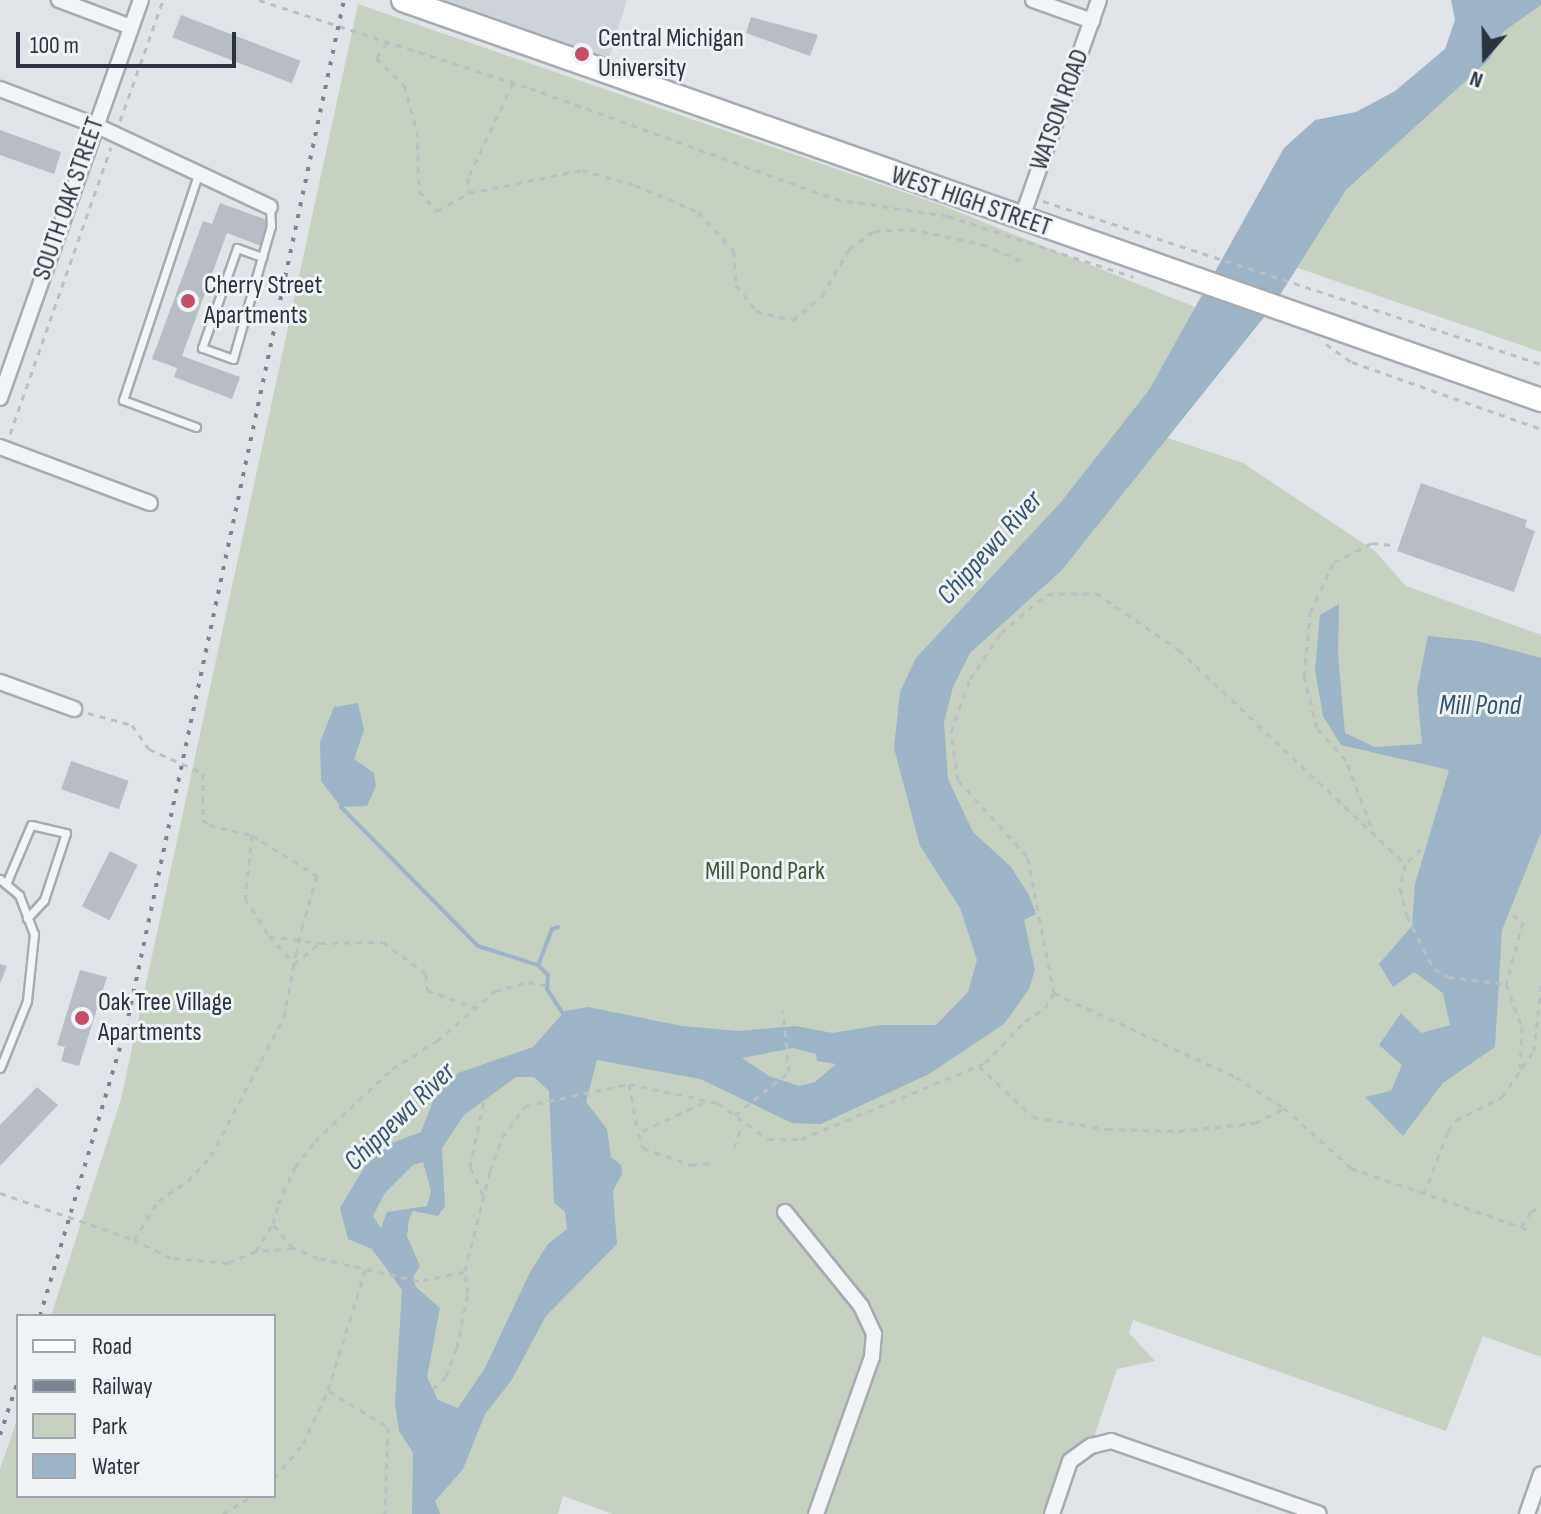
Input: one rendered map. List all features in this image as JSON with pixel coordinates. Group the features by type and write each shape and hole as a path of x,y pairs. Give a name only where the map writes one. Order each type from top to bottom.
{"main road":[{"name":"WEST HIGH STREET","path":"403,0 1021,220 1541,400"}],"street":[{"path":"59,0 131,27"},
{"name":"SOUTH OAK STREET","path":"0,398 141,0"},
{"path":"1033,0 1092,21"},
{"name":"WATSON ROAD","path":"1021,220 1099,0"},
{"path":"0,89 95,125 270,207"},
{"path":"2,447 150,503"},
{"path":"0,682 74,709"},
{"path":"785,1212 861,1306 874,1334 872,1357 816,1514"},
{"path":"1052,1514 1070,1461 1091,1446 1111,1441 1292,1510 1319,1514"},
{"path":"1527,1514 1541,1474"}],"lane":[{"path":"196,427 123,400 198,175"},
{"path":"262,257 237,248 202,348 233,359 271,226 270,207"},
{"path":"0,1068 27,1001 34,934 27,918 19,895 3,881 31,825 66,833 44,900 27,918"}],"path":[{"path":"2,447 163,0"},
{"path":"259,0 513,83 835,199 948,216 1107,272 1143,279"},
{"path":"387,43 376,58 404,85 417,131 419,191 437,211 469,193 582,170 635,185 698,212 734,251 736,285 756,311 793,320 822,296 849,249 874,231 910,229 982,244 1024,262"},
{"path":"469,193 468,178 513,83"},
{"path":"1048,202 1541,364"},
{"path":"1314,340 1352,362 1541,429"},
{"path":"1377,841 1346,760 1317,728 1304,676 1310,612 1334,562 1372,543 1392,545"},
{"path":"433,1389 446,1376 457,1348 468,1293 465,1271 483,1195 502,1138 525,1106 629,1084 705,1101 735,1115 742,1125 768,1139 801,1139 979,1066 1045,1008 1054,993 1027,856 958,780 951,732 970,679 1001,633 1047,594 1096,593 1179,650 1377,841 1405,864"},
{"path":"74,709 132,725 149,749 203,773 203,820 252,835 318,874 302,928 284,1017 272,1044 211,1156 188,1181 158,1201 134,1240"},
{"path":"252,835 245,898 269,936 294,964"},
{"path":"1421,849 1405,864 1400,888 1407,916 1434,969 1448,977 1506,984"},
{"path":"1513,915 1523,922 1506,984 1522,1027 1519,1074"},
{"path":"269,936 320,943 383,942 426,974 427,990 474,1007"},
{"path":"294,964 320,943"},
{"path":"256,1251 273,1224 295,1167 315,1141 392,1069 437,1041 495,991 538,984 553,987"},
{"path":"1424,1194 1448,1131 1456,1120 1502,1097 1534,1051 1541,984"},
{"path":"1054,993 1236,1077 1284,1108 1351,1168 1530,1230"},
{"path":"735,1115 789,1072 783,1010"},
{"path":"979,1066 1033,1117 1107,1129 1179,1131 1255,1123 1284,1108"},
{"path":"629,1084 643,1148 691,1165 710,1163"},
{"path":"483,1195 470,1167 485,1096"},
{"path":"638,1133 705,1101"},
{"path":"734,1148 742,1125"},
{"path":"0,1193 186,1259 228,1263 256,1251 293,1248 419,1281 465,1271"},
{"path":"1521,1227 1531,1211 1541,1208"},
{"path":"273,1224 293,1248"},
{"path":"276,1476 303,1444 328,1390 366,1268"},
{"path":"328,1390 388,1427 385,1514"},
{"path":"223,1514 249,1498"}],"shaded area":[{"name":"Central Michigan University","path":"403,0 627,0 605,72"}],"green space":[{"name":"Mill Pond Park","path":"358,4 941,205 1220,317 1135,427 1243,463 1375,551 1406,586 1541,635 1541,1357 1483,1336 1446,1431 1133,1320 1129,1333 1155,1361 1117,1369 1091,1446 1070,1461 1051,1514 613,1514 563,1496 558,1514 0,1514 0,1469 16,1423 16,1498 276,1498 276,1314 52,1314 121,1099"},
{"path":"1541,5 1541,352 1295,267 1346,190 1490,59 1503,32"}],"water":[{"path":"1451,0 1541,0 1541,5 1503,32 1490,59 1346,190 1273,306 1061,571 970,653 953,687 944,722 948,779 973,832 1011,867 1029,895 1036,914 1024,920 1035,970 1029,989 1004,1024 929,1074 821,1124 792,1123 700,1079 597,1060 586,1102 607,1129 611,1157 621,1165 622,1174 613,1191 617,1244 546,1316 511,1381 485,1414 463,1469 435,1501 440,1514 412,1514 413,1453 399,1431 395,1403 402,1290 372,1249 348,1239 340,1208 365,1166 392,1143 421,1132 435,1096 458,1073 533,1047 565,1011 588,1007 682,1026 738,1031 795,1026 833,1033 881,1025 936,1025 968,992 977,960 960,908 920,846 894,748 900,692 916,658 1061,502 1149,390 1284,148 1315,120 1356,112 1395,91 1445,49 1455,20","holes":["793,1048 816,1054 817,1061 836,1064 815,1082 799,1086 769,1076 742,1058","516,1077 534,1077 549,1091 554,1203 565,1212 567,1229 548,1244 530,1272 485,1368 458,1408 438,1400 427,1377 440,1308 416,1287 413,1277 420,1266 407,1236 413,1211 438,1216 445,1206 442,1148 464,1115","423,1162 431,1191 427,1206 387,1212 381,1228 373,1216 385,1193 413,1165"]},
{"name":"Mill Pond","path":"1339,604 1338,655 1345,733 1375,747 1422,744 1417,690 1428,636 1478,641 1541,658 1541,833 1502,930 1495,1047 1443,1083 1403,1136 1365,1097 1391,1091 1402,1065 1379,1045 1401,1013 1421,1033 1450,1025 1443,993 1414,972 1393,987 1379,964 1412,926 1415,884 1449,770 1341,745 1323,716 1315,670 1320,615"},
{"path":"358,703 364,730 354,759 374,773 376,786 367,806 341,807 321,781 320,742 334,707"}],"building":[{"path":"181,15 300,61 292,83 172,37"},
{"path":"751,17 818,35 810,56 746,33"},
{"path":"0,130 61,152 54,174 0,155"},
{"name":"Cherry Street Apartments","path":"220,203 270,221 261,246 227,233 182,356 240,377 232,399 174,377 177,368 152,359 203,221 212,224"},
{"path":"1421,483 1527,520 1525,527 1535,531 1514,592 1397,551"},
{"path":"71,761 129,781 119,809 61,789"},
{"name":"Oak Tree Village Apartments","path":"110,851 138,865 109,920 82,906"},
{"path":"0,964 7,966 0,984"},
{"name":"Oak Tree Village Apartments","path":"80,970 107,977 79,1066 61,1061 65,1047 57,1045"},
{"name":"Oak Tree Village Apartments","path":"37,1087 58,1105 0,1166 0,1125"}],"waterway":[{"path":"341,807 478,946 538,965"},
{"path":"558,927 552,929 538,965 548,975 547,989 563,1014"}],"railway":[{"path":"41,1314 126,1028 344,0"},
{"path":"0,1435 16,1387"}],"place":[{"name":"Central Michigan University","path":"582,54"},
{"name":"Cherry Street Apartments","path":"188,301"},
{"name":"Oak Tree Village Apartments","path":"82,1018"}],"water label":[{"name":"Chippewa River","path":"990,548"},
{"name":"Chippewa River","path":"400,1117"}]}
